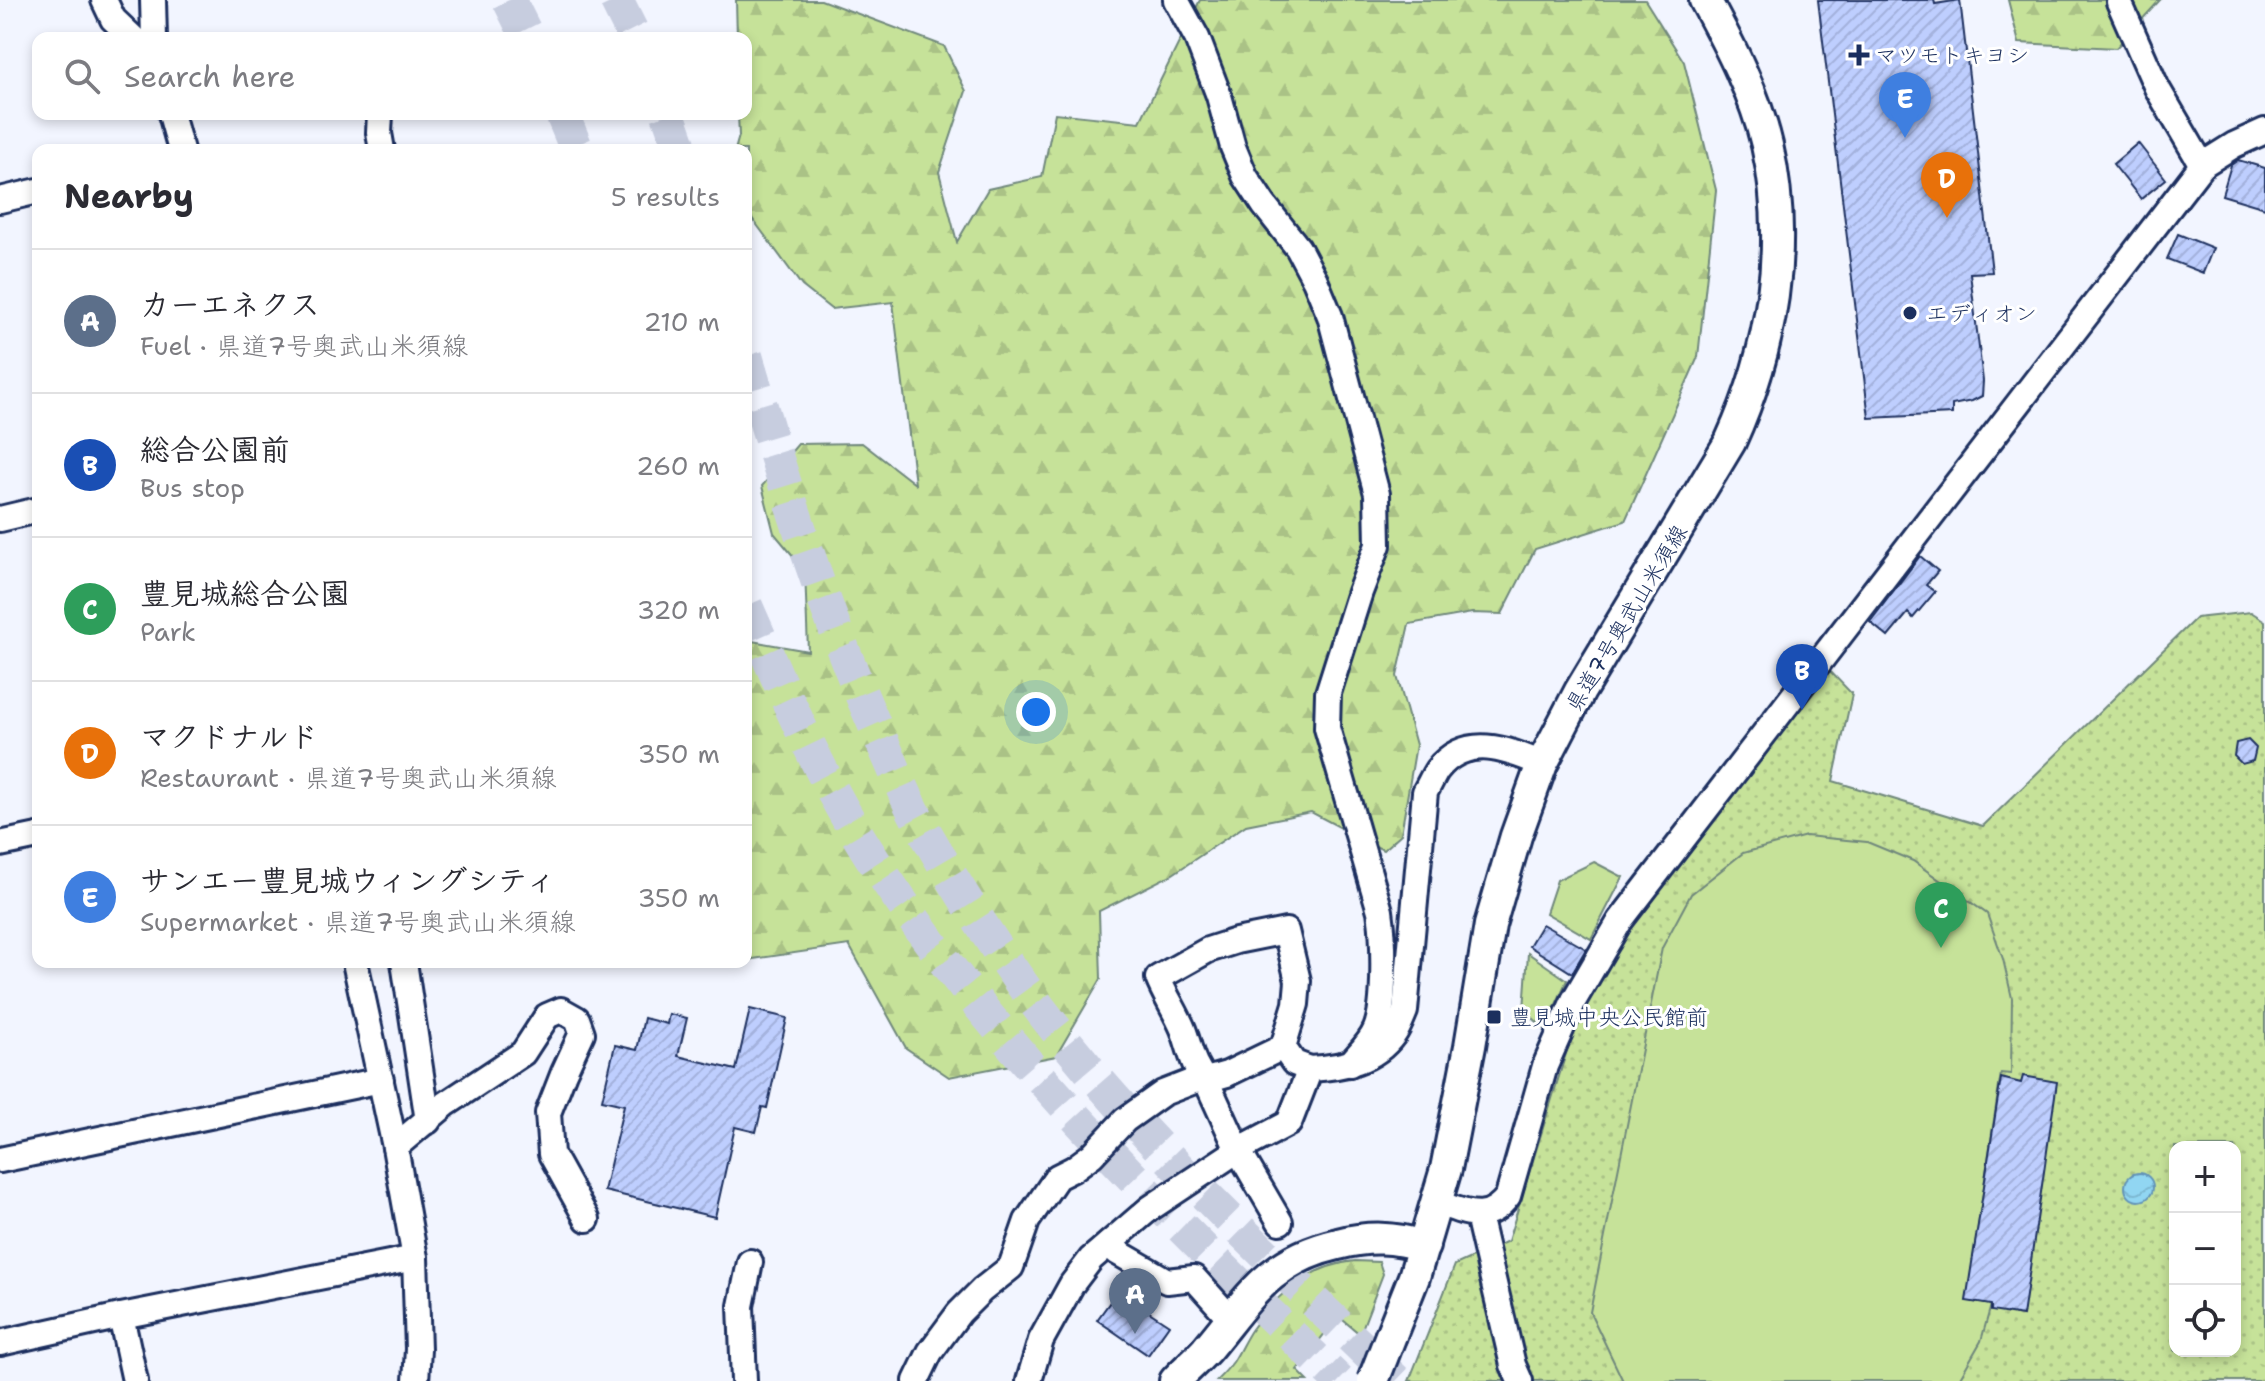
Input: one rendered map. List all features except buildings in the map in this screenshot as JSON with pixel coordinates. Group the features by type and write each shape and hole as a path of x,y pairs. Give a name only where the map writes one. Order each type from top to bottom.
{"main road":[{"name":"県道7号奥武山米須線","path":"1373,1381 1414,1277 1437,1203 1454,1135 1490,925 1512,849 1542,764 1580,691 1730,442 1745,408 1767,337 1776,262 1773,186 1767,145 1737,62 1705,0"},
{"path":"1175,1381 1275,1271 1301,1255 1374,1237 1399,1239 1424,1246"}],"street":[{"path":"104,0 113,19 127,32"},
{"path":"153,0 154,32"},
{"path":"1176,0 1219,96 1233,147 1245,176 1298,248 1330,316 1377,494 1378,545 1328,693 1327,728 1380,911 1383,932 1381,1011 1376,1030 1350,1064"},
{"path":"2119,2 2157,88 2202,165"},
{"path":"173,120 179,144"},
{"path":"380,120 381,144"},
{"path":"1437,1203 1478,1215 1495,1211 1508,1196 1545,1066 1574,1000 1620,921 2202,165 2234,145 2265,131"},
{"path":"0,200 32,192"},
{"path":"0,519 32,511"},
{"path":"1283,1047 1294,1063 1310,1069 1340,1067 1368,1058 1394,1035 1405,1011 1425,792 1438,769 1459,751 1483,746 1511,751 1542,764"},
{"path":"0,844 32,837"},
{"path":"916,1381 930,1352 959,1313 1011,1267 1027,1221 1057,1177 1092,1155 1125,1120 1163,1093 1194,1081 1206,1080 1227,1074 1283,1047 1296,1004 1298,981 1286,931 1208,950 1158,978 1182,1027 1197,1071 1206,1080 1238,1150 1280,1222"},
{"path":"356,968 395,1147 415,1258 416,1381"},
{"path":"405,968 428,1121"},
{"path":"395,1147 446,1104 523,1053 547,1016 561,1010 577,1019 582,1033 548,1113 551,1154 587,1219"},
{"path":"1029,1381 1041,1340 1072,1284 1091,1259 1149,1209 1238,1150 1289,1123 1310,1069"},
{"path":"0,1160 381,1080"},
{"path":"1478,1215 1513,1365 1520,1381"},
{"path":"1109,1244 1117,1252 1167,1281 1194,1278 1230,1318"},
{"path":"0,1343 415,1258"},
{"path":"744,1381 741,1306 750,1262"},
{"path":"121,1316 135,1381"}],"green space":[{"path":"736,0 821,0 944,46 966,91 939,172 957,242 988,189 1042,177 1055,113 1140,122 1200,0 1645,0 1684,62 1716,190 1698,357 1625,521 1535,549 1502,614 1472,613 1409,624 1397,676 1416,745 1401,834 1383,850 1311,812 1246,825 1173,874 1099,911 1101,979 1056,1056 949,1077 906,1048 849,945 752,959 752,641 808,651 805,570 774,533 762,486 798,444 862,443 915,484 893,302 831,309 802,286 752,218 752,144 737,144 738,120 752,120 752,32 737,32"},
{"path":"2008,0 2160,0 2116,48 2019,43"},
{"path":"2251,612 2265,621 2265,1381 1409,1381 1455,1265 1508,1241 1581,1005 1654,891 1827,668 1852,694 1833,781 1983,826 2196,618"},
{"path":"1806,836 1867,842 1913,861 1987,914 2003,959 2012,998 2011,1074 2001,1073 1967,1300 1991,1305 1981,1341 1958,1381 1623,1381 1590,1312 1662,948 1691,894 1743,853"},
{"path":"1594,862 1623,877 1591,939 1546,913 1557,880"},
{"path":"1528,953 1567,980 1545,1029 1524,1010"},
{"path":"1355,1261 1379,1262 1383,1274 1360,1334 1338,1316 1297,1370 1308,1381 1216,1381 1233,1362 1262,1316 1284,1293 1309,1275"}],"water":[{"path":"2139,1173 2149,1177 2153,1187 2149,1197 2139,1201 2129,1197 2125,1187 2129,1177"}],"tunnel":[{"path":"509,0 525,32"},
{"path":"616,0 632,32"},
{"path":"564,120 574,144"},
{"path":"670,120 679,144"},
{"path":"752,376 790,501 860,691 912,809 966,900 1040,1009 1122,1108 1211,1201 1396,1381"},
{"path":"752,620 835,795 870,855 920,928 1030,1066 1089,1132 1212,1258 1339,1381"}],"place":[{"name":"マツモトキヨシ","path":"1859,55"},
{"name":"サンエー豊見城ウィングシティ","path":"1905,138"},
{"name":"マクドナルド","path":"1947,218"},
{"name":"エディオン","path":"1910,313"},
{"name":"総合公園前","path":"1802,710"},
{"name":"豊見城総合公園","path":"1941,948"},
{"name":"豊見城中央公民館前","path":"1494,1017"},
{"name":"カーエネクス","path":"1135,1334"}]}
